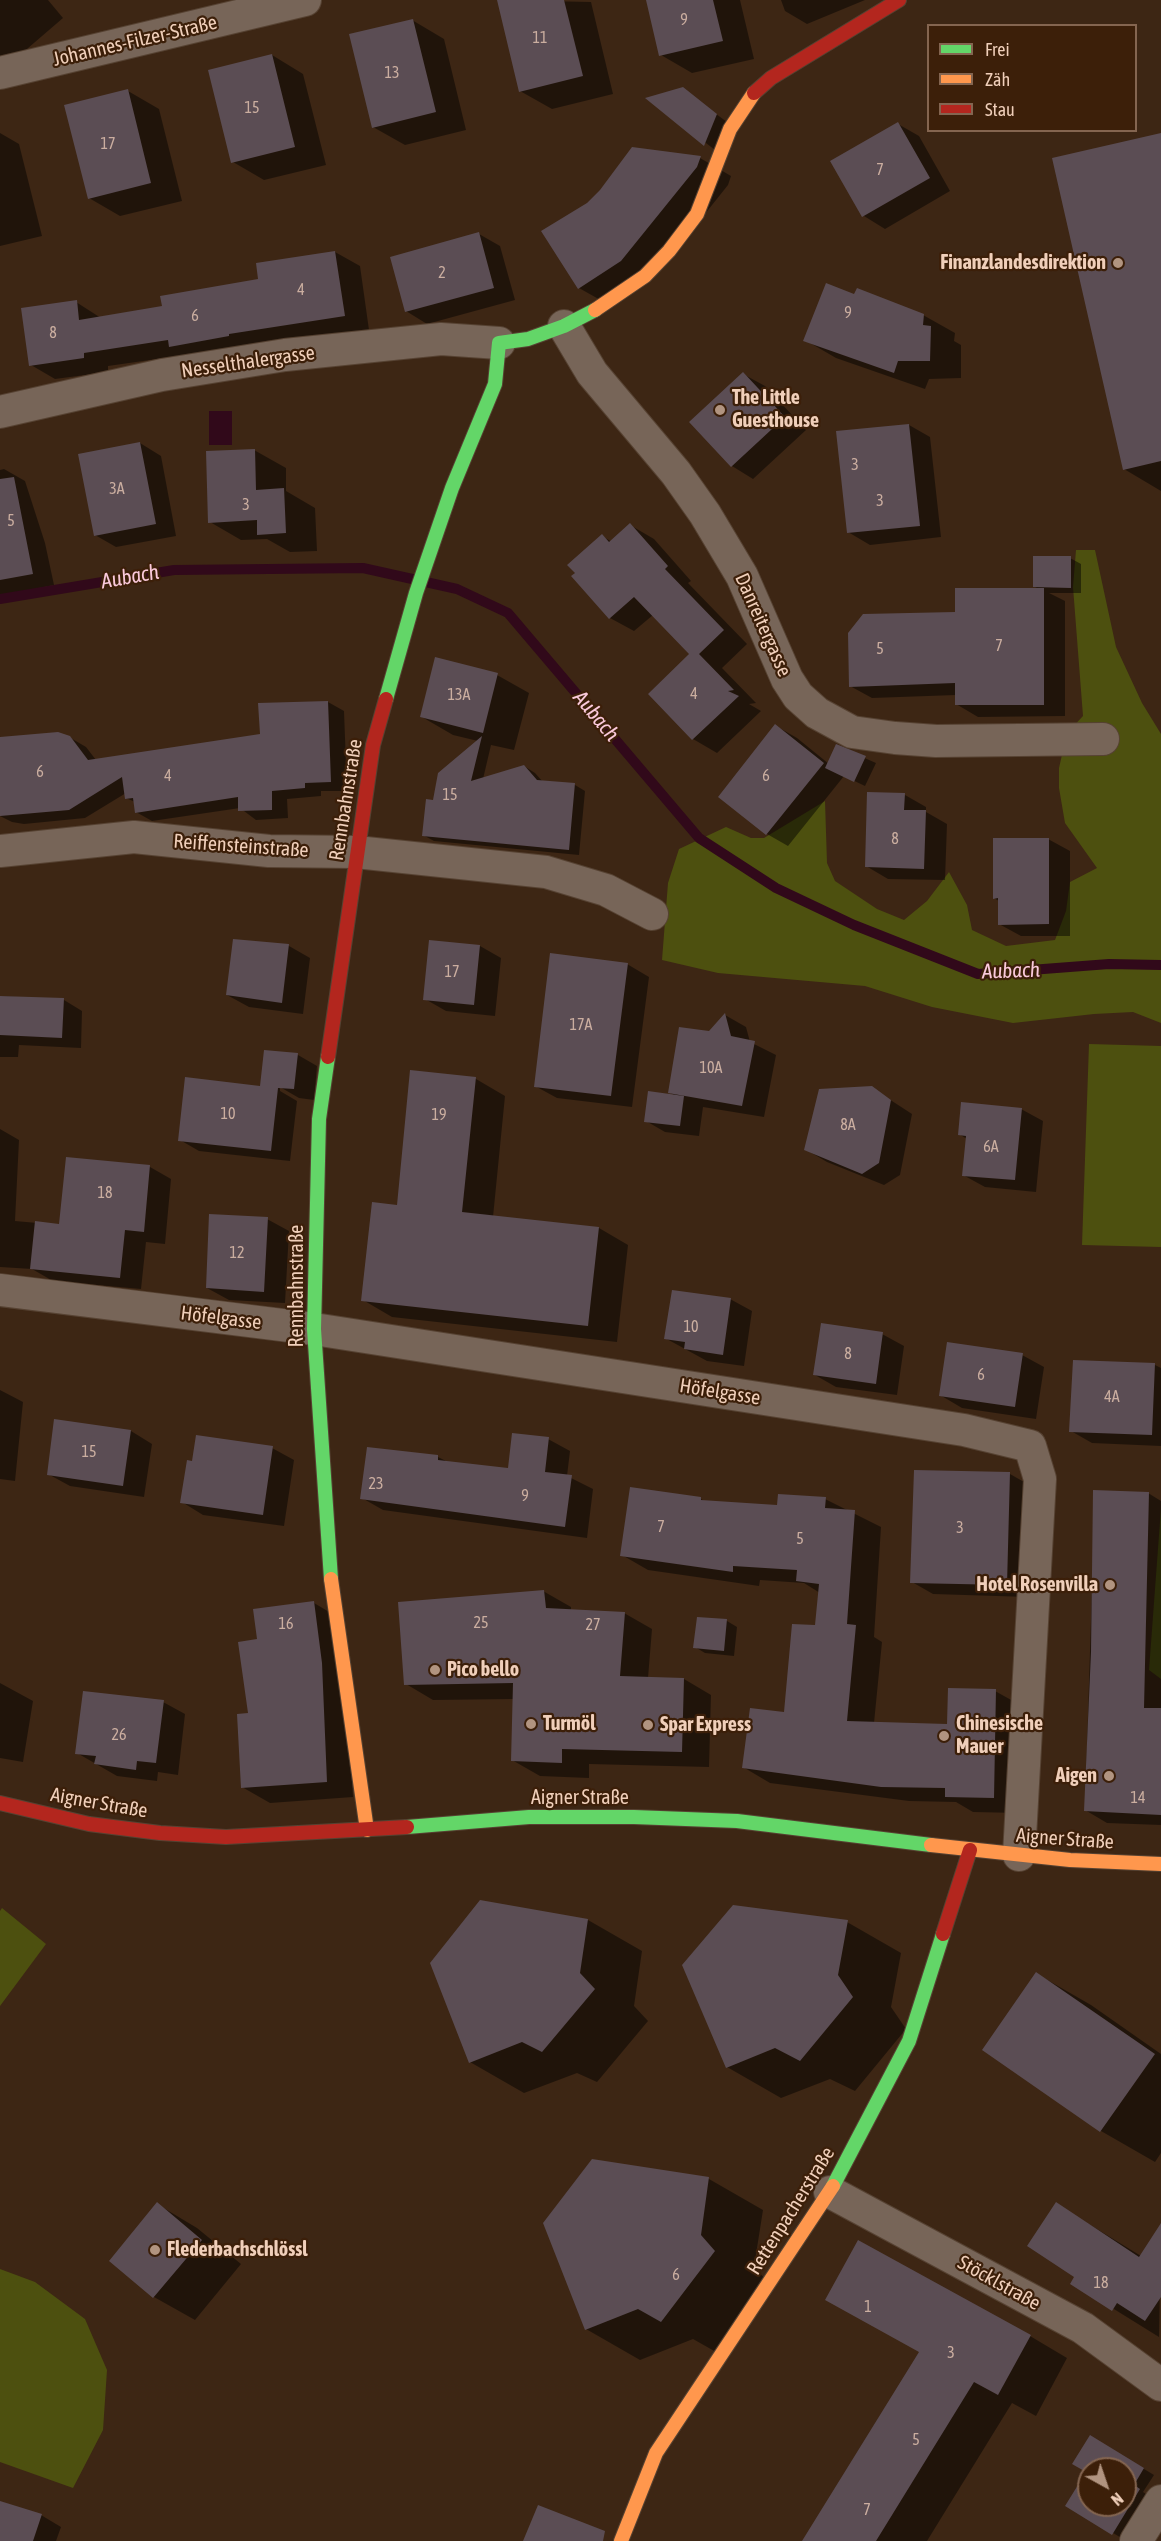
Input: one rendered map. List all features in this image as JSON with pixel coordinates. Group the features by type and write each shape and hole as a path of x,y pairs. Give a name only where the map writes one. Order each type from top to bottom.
{"street":[{"name":"Johannes-Filzer-Straße","path":"0,73 305,0"},
{"path":"499,343 528,339 564,326 606,304 635,285 657,265 679,238 707,194 730,129 749,97 771,78 899,0"},
{"name":"Danreitergasse","path":"564,326 592,373 676,473 705,514 742,576 787,680 798,696 818,713 852,732 895,738 936,741 1103,739"},
{"name":"Nesselthalergasse","path":"0,412 162,375 285,355 441,339 499,343"},
{"name":"Rennbahnstraße","path":"367,1830 332,1596 314,1329 319,1119 373,745 423,567 465,453 495,384 499,343"},
{"name":"Reiffensteinstraße","path":"0,851 134,837 269,851 356,852 546,872 606,890 652,914"},
{"name":"Höfelgasse","path":"0,1290 314,1329 964,1430 1030,1446 1040,1479 1019,1855"},
{"name":"Aigner Straße","path":"0,1803 89,1824 160,1833 226,1837 367,1830 529,1817 668,1818 737,1821 1019,1855 1161,1864"},
{"name":"Rettenpacherstraße","path":"621,2541 656,2453 830,2193 909,2041 958,1894 969,1850"},
{"name":"Stöcklstraße","path":"830,2193 1083,2328 1161,2385"},
{"path":"1137,2541 1161,2501"}],"shaded area":[{"path":"209,411 232,411 232,445 209,445"},
{"path":"1076,550 1095,550 1116,647 1142,703 1161,734 1161,1023 1133,1012 1013,1023 932,1007 865,986 718,973 662,960 668,883 679,849 726,827 751,838 764,838 825,801 827,863 835,881 877,909 904,920 927,901 949,872 967,905 972,930 1006,946 1055,940 1066,911 1070,882 1097,868 1065,823 1059,788 1059,768 1067,733 1083,716 1073,587"},
{"path":"1089,1044 1161,1046 1161,1247 1082,1245"},
{"path":"1161,1508 1161,1679 1149,1670"},
{"path":"2,1908 46,1944 0,2006 0,1911"},
{"path":"0,2269 35,2282 85,2319 107,2370 103,2430 73,2488 0,2462"}],"building":[{"path":"497,0 564,0 583,76 519,92"},
{"path":"646,0 713,0 723,41 659,56"},
{"path":"413,19 436,112 372,128 349,34"},
{"path":"272,54 295,147 231,163 208,70"},
{"path":"683,87 717,114 704,146 645,98"},
{"path":"128,89 151,183 88,199 64,105"},
{"path":"898,122 930,178 862,217 830,161"},
{"name":"Finanzlandesdirektion","path":"1161,133 1161,461 1123,470 1052,158"},
{"path":"632,147 701,156 697,167 621,261 578,289 541,231 587,203 600,190"},
{"path":"479,232 494,288 405,312 390,257"},
{"path":"335,251 345,316 229,334 229,336 169,347 168,340 84,353 84,358 29,366 21,308 77,300 79,320 162,306 160,296 258,279 256,263"},
{"path":"826,283 854,294 857,288 924,314 923,325 931,326 930,361 898,361 894,373 803,341"},
{"path":"743,372 785,417 731,467 689,422"},
{"path":"909,424 920,526 847,533 836,431"},
{"path":"140,442 156,524 94,536 78,454"},
{"path":"255,449 256,490 284,488 286,533 257,535 257,520 208,523 206,451"},
{"path":"14,477 33,574 0,580 0,479"},
{"path":"630,523 668,566 665,569 724,630 699,654 734,690 728,691 739,696 692,740 648,694 689,654 634,597 609,619 571,576 575,573 567,565 602,534 609,542"},
{"path":"1033,556 1071,556 1071,588 1033,587"},
{"path":"955,588 1044,588 1044,705 955,705 955,683 849,687 848,633 863,614 955,612"},
{"path":"435,657 498,673 483,733 420,717"},
{"path":"328,701 331,782 305,783 305,788 272,791 272,810 238,811 238,797 135,813 133,798 125,799 122,777 69,810 0,816 0,737 58,732 70,736 88,760 260,734 258,703"},
{"path":"775,724 824,763 766,835 718,797"},
{"path":"482,736 471,781 524,765 537,780 575,783 569,850 422,836 426,799 433,800 438,773"},
{"path":"836,744 866,756 854,782 825,768"},
{"path":"867,792 905,793 904,810 926,810 924,869 865,867"},
{"path":"993,838 1049,838 1049,924 998,925 998,898 993,899"},
{"path":"233,939 289,944 282,1003 226,995"},
{"path":"429,940 480,945 474,1005 423,1000"},
{"path":"550,953 628,963 611,1096 534,1087"},
{"path":"0,996 64,998 62,1038 0,1035"},
{"path":"725,1013 731,1036 755,1041 742,1106 668,1093 679,1027 709,1031"},
{"path":"264,1050 298,1053 294,1089 278,1088 271,1151 178,1141 185,1077 260,1086"},
{"path":"410,1070 476,1077 462,1212 599,1227 588,1326 361,1301 372,1202 397,1205"},
{"path":"872,1086 891,1100 879,1163 862,1174 804,1150 819,1089"},
{"path":"648,1091 684,1096 680,1126 644,1122"},
{"path":"961,1102 1022,1108 1015,1180 962,1176 966,1136 958,1135"},
{"path":"66,1157 150,1165 144,1232 125,1230 120,1278 30,1269 35,1221 59,1224"},
{"path":"209,1214 268,1217 264,1292 206,1288"},
{"path":"672,1290 731,1298 723,1355 684,1349 685,1342 664,1339"},
{"path":"821,1323 883,1332 876,1384 813,1375"},
{"path":"947,1342 1023,1353 1015,1407 939,1396"},
{"path":"1073,1360 1155,1363 1152,1435 1069,1432"},
{"path":"54,1419 131,1430 123,1486 47,1475"},
{"path":"512,1433 549,1437 545,1472 572,1475 565,1527 360,1499 367,1447 438,1455 438,1460 508,1468"},
{"path":"196,1435 273,1446 263,1515 180,1503 187,1460 192,1461"},
{"path":"914,1470 1010,1472 1007,1585 910,1583"},
{"path":"630,1487 701,1497 701,1500 777,1505 778,1494 826,1497 825,1508 855,1510 847,1624 856,1625 847,1721 947,1724 948,1688 996,1689 994,1798 945,1797 945,1788 881,1787 742,1768 750,1708 784,1712 792,1624 815,1625 819,1584 796,1581 797,1570 733,1566 733,1572 620,1556"},
{"path":"1093,1490 1149,1492 1144,1708 1161,1708 1161,1815 1084,1811 1091,1652"},
{"path":"544,1590 546,1608 625,1612 620,1676 684,1678 682,1752 562,1749 562,1763 511,1761 513,1683 404,1685 398,1602"},
{"path":"314,1601 322,1663 327,1782 241,1788 237,1714 248,1713 238,1642 257,1639 253,1609"},
{"path":"697,1617 727,1619 724,1651 693,1648"},
{"path":"83,1691 164,1700 156,1763 137,1761 136,1770 94,1764 96,1756 75,1754"},
{"path":"480,1900 588,1919 580,1973 595,1989 542,2052 522,2042 469,2063 430,1963"},
{"path":"733,1905 848,1920 838,1975 853,1997 800,2061 775,2048 726,2068 682,1965"},
{"path":"1036,1972 1155,2054 1100,2132 982,2050"},
{"path":"592,2159 709,2177 701,2235 715,2251 661,2322 638,2309 585,2330 543,2223"},
{"name":"Flederbachschlössl","path":"157,2202 202,2240 153,2298 109,2261"},
{"path":"1056,2202 1139,2257 1161,2223 1161,2297 1145,2321 1117,2303 1112,2311 1070,2284 1074,2277 1027,2246"},
{"path":"858,2240 1031,2335 998,2395 974,2382 876,2541 802,2541 919,2352 825,2300"},
{"path":"1090,2435 1126,2457 1077,2457 1077,2467 1072,2464"},
{"path":"1137,2464 1144,2468 1137,2480"},
{"path":"1077,2487 1077,2513 1065,2506"},
{"path":"0,2501 42,2514 33,2541 0,2541"},
{"path":"538,2505 605,2531 603,2541 523,2541"},
{"path":"1083,2517 1123,2517 1112,2535"}],"waterway":[{"name":"Aubach","path":"0,599 174,570 363,568 457,589 508,613 699,838 776,888 854,925 978,974 1109,964 1161,965"}],"traffic: fast":[{"path":"386,699 416,593 452,488 495,384 499,343 528,339 564,326 595,310"},
{"path":"328,1057 319,1119 314,1329 331,1579"},
{"path":"407,1827 529,1817 634,1817 737,1821 931,1845"},
{"path":"833,2186 909,2041 943,1934"}],"traffic: slow":[{"path":"595,310 645,276 669,251 697,214 730,129 754,93"},
{"path":"331,1579 367,1830"},
{"path":"931,1845 1070,1860 1161,1864"},
{"path":"621,2541 656,2453 833,2186"}],"traffic: jam":[{"path":"754,93 771,78 899,0"},
{"path":"328,1057 373,745 386,699"},
{"path":"0,1803 89,1824 160,1833 226,1837 407,1827"},
{"path":"943,1934 970,1850"}],"place":[{"name":"Finanzlandesdirektion","path":"1118,263"},
{"name":"The Little Guesthouse","path":"720,410"},
{"name":"Hotel Rosenvilla","path":"1110,1585"},
{"name":"Pico bello","path":"435,1670"},
{"name":"Turmöl","path":"531,1724"},
{"name":"Spar Express","path":"648,1725"},
{"name":"Chinesische Mauer","path":"944,1736"},
{"name":"Aigen","path":"1109,1776"},
{"name":"Flederbachschlössl","path":"155,2250"}]}
